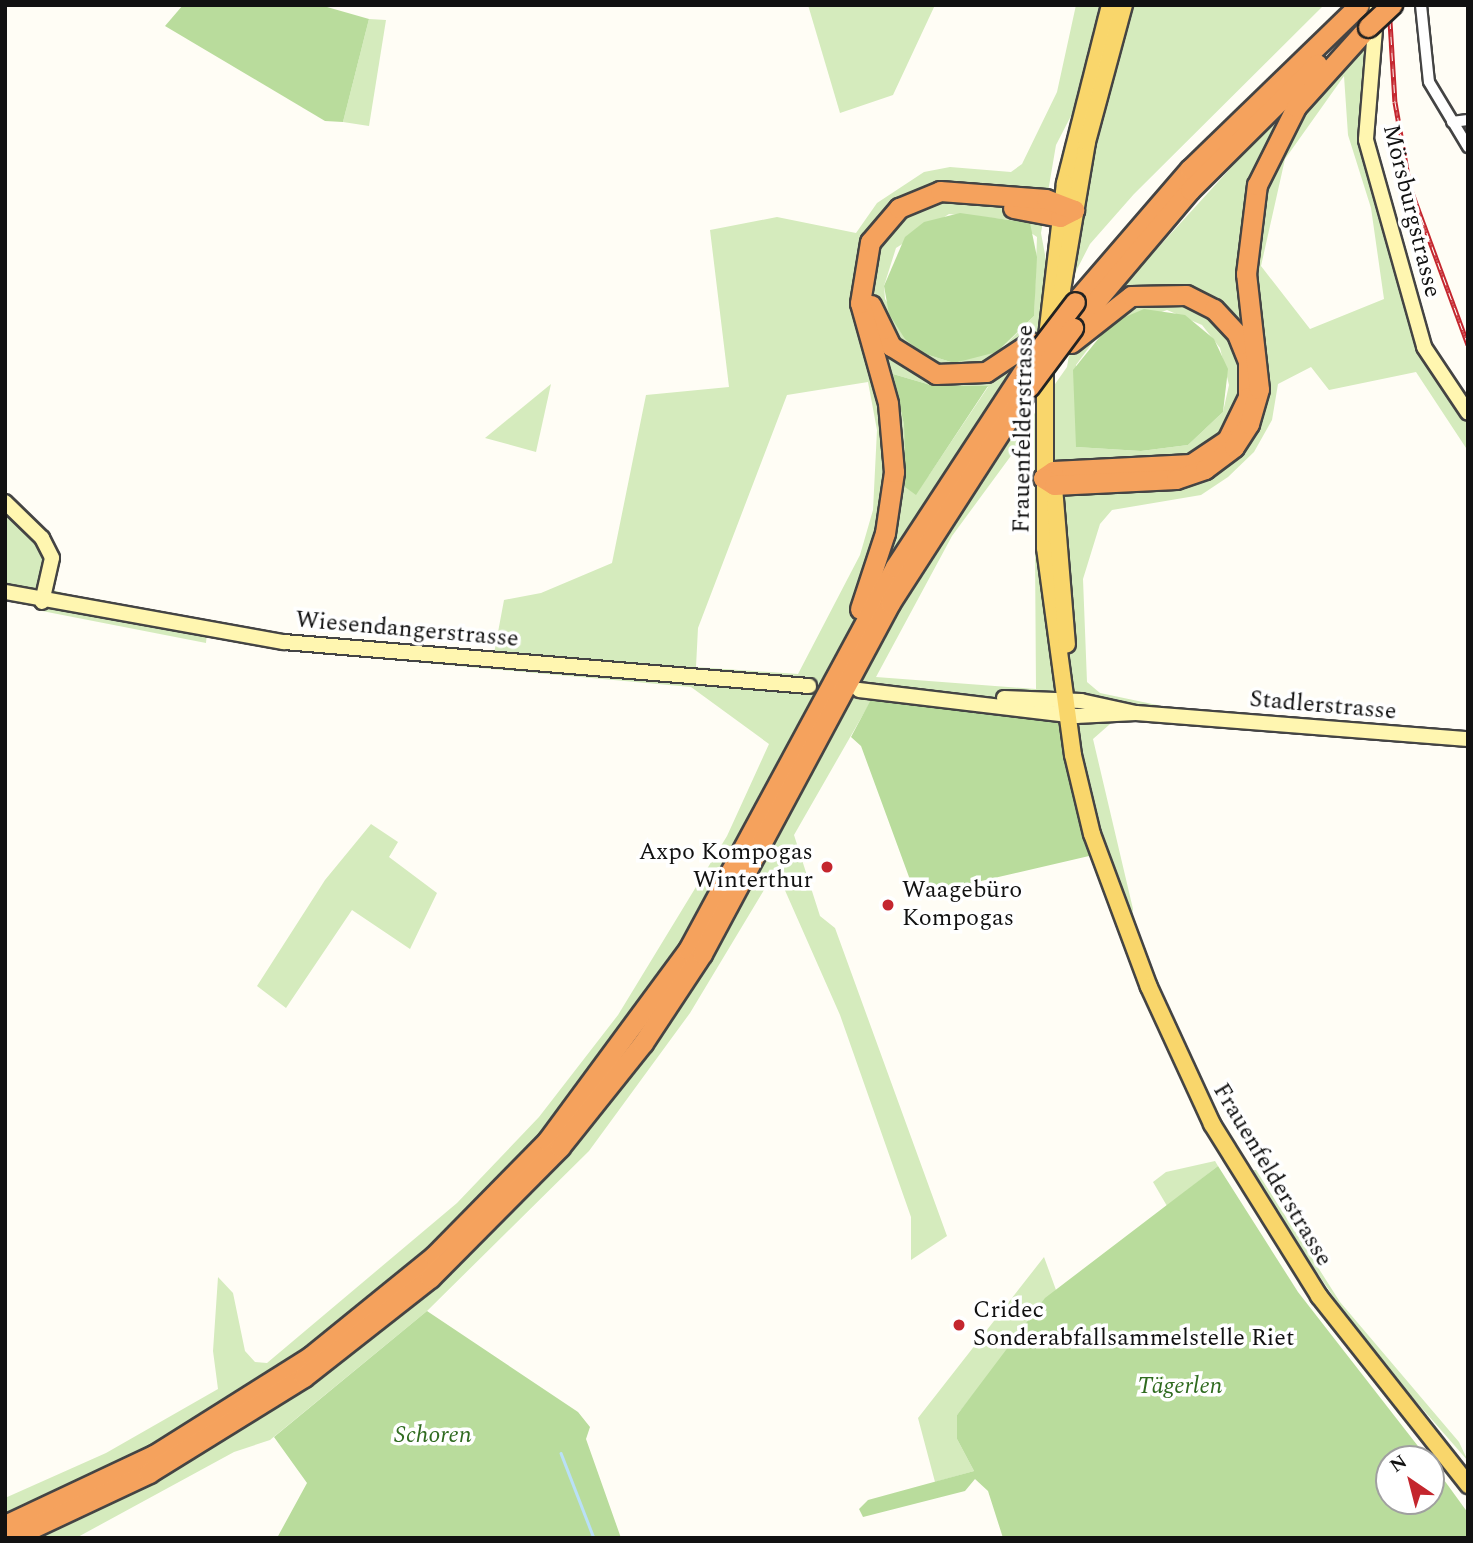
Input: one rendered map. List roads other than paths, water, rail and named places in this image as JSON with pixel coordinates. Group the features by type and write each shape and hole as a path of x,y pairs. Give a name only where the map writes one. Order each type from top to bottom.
{"highway":[{"path":"5,1525 154,1455 268,1386 394,1290 492,1199 580,1101 671,976 723,892 834,678 932,505 1030,352 1076,295 1244,114 1371,12 1392,5"},
{"path":"11,1538 149,1474 294,1384 430,1278 560,1147 643,1043 702,954 902,582 1029,387 1205,174 1371,12"},
{"path":"1050,478 1183,477 1218,461 1242,436 1260,382 1245,274 1257,185 1296,107 1371,12"},
{"path":"834,678 879,555 894,483 888,403 860,303 867,249 891,215 934,192 966,189 1065,210"},
{"path":"1030,352 980,374 923,370 899,355 880,330 870,300 872,266 894,226 932,203 965,200 1065,210"},
{"path":"1050,478 1191,464 1227,440 1248,397 1248,361 1237,334 1214,309 1186,295 1131,296 1072,335"}],"main road":[{"name":"Frauenfelderstrasse","path":"1110,5 1065,210 1045,352 1050,478 1070,707 1102,853 1149,987 1232,1160 1319,1296 1468,1485"},
{"name":"Frauenfelderstrasse","path":"1065,210 1124,5"},
{"name":"Mörsburgstrasse","path":"1371,12 1366,140 1424,347 1468,413"},
{"path":"5,502 42,538 52,558 42,602"},
{"name":"Wiesendangerstrasse","path":"5,592 42,602 284,642 809,686"},
{"path":"859,690 1070,707"},
{"name":"Stadlerstrasse","path":"1070,707 1468,739"}],"street":[{"path":"1420,5 1427,76 1468,147"},
{"path":"1452,122 1468,120"}],"waterway":[{"path":"561,1453 594,1538"}],"railway":[{"path":"1389,5 1395,102 1410,187 1468,345"}],"place":[{"name":"Axpo Kompogas Winterthur","path":"827,867"},
{"name":"Waagebüro Kompogas","path":"888,905"},
{"name":"Cridec Sonderabfallsammelstelle Riet","path":"959,1325"}],"park label":[{"name":"Tägerlen","path":"1180,1387"},
{"name":"Schoren","path":"433,1436"}]}
